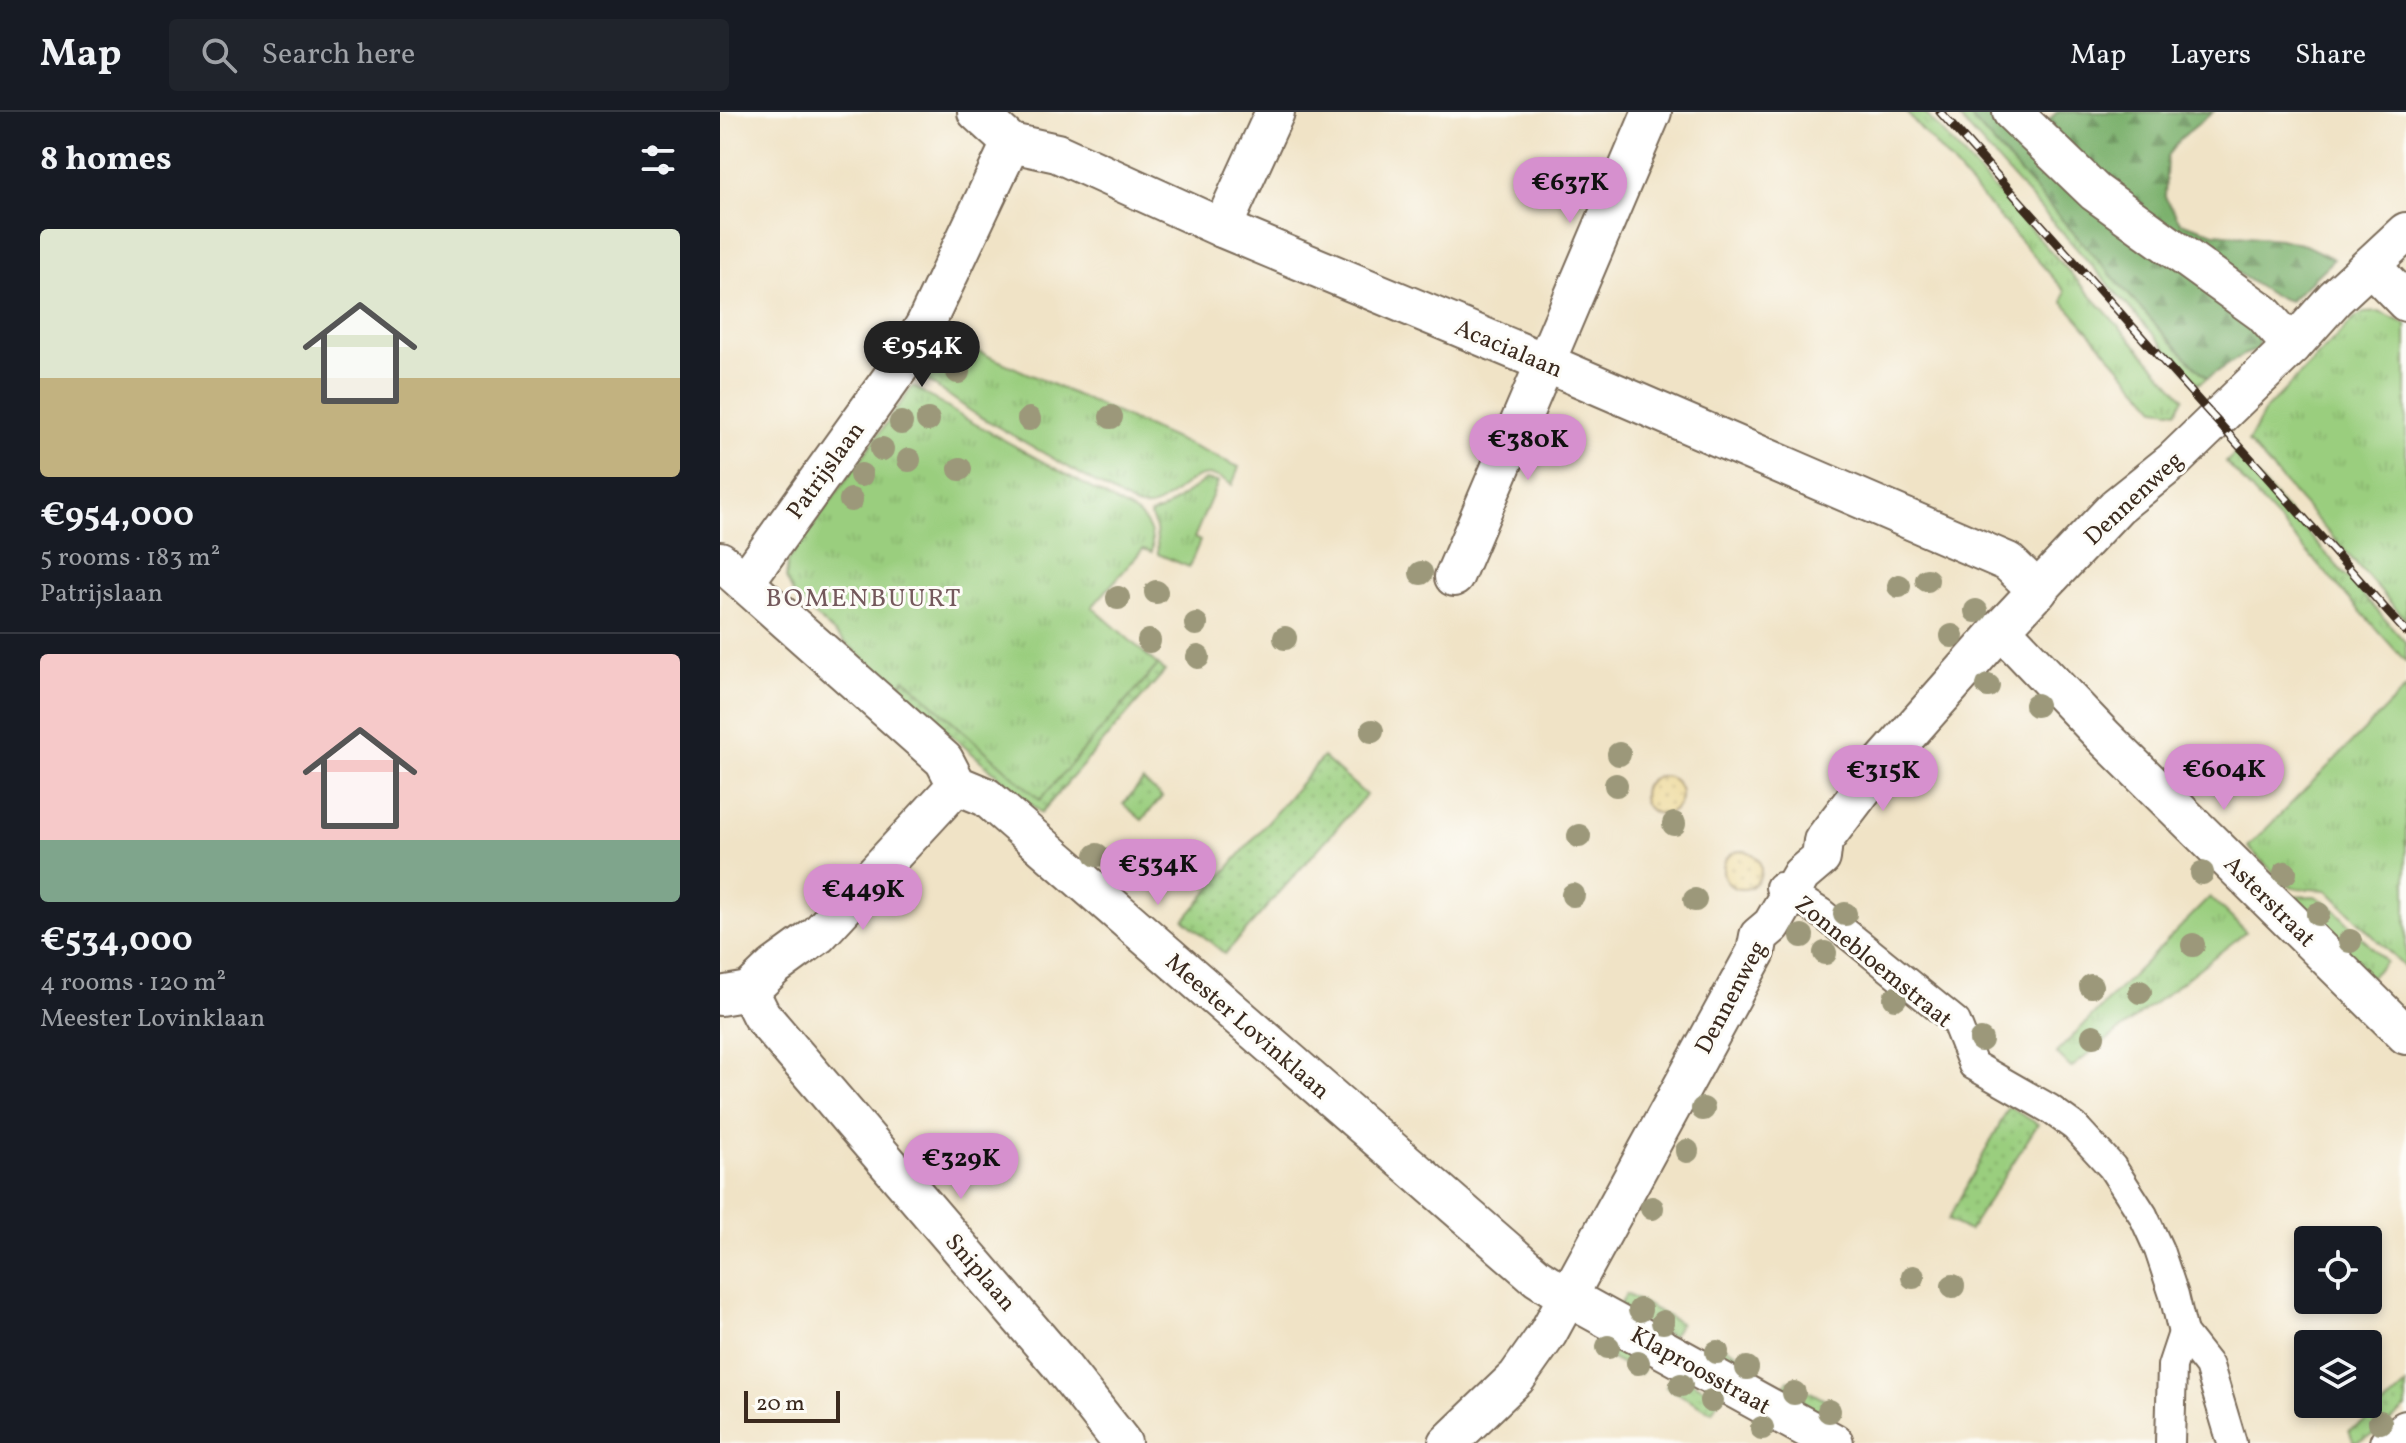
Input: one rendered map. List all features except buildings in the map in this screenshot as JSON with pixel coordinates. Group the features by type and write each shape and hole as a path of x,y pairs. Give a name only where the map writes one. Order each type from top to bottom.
{"street":[{"path":"977,112 1011,143"},
{"path":"1222,228 1275,112"},
{"path":"1454,577 1652,112"},
{"path":"2012,112 2095,192 2263,313 2292,346"},
{"name":"Acacialaan","path":"1011,143 1057,153 1222,228 1546,363 2008,562 2038,591"},
{"name":"Patrijslaan","path":"732,572 898,369 925,325 1011,143"},
{"name":"Dennenweg","path":"1448,1443 1517,1377 1549,1331 1756,952 1759,936 1772,925 1785,890 1821,858 1823,841 1884,761 2001,629 2117,506 2173,461 2292,346 2335,298 2406,232"},
{"path":"2371,266 2406,302"},
{"name":"Meester Lovinklaan","path":"732,572 944,760 957,785 986,797 1537,1277 1568,1297"},
{"name":"Asterstraat","path":"2001,629 2105,738 2406,1035"},
{"path":"735,994 818,935 957,785"},
{"name":"Zonnebloemstraat","path":"1785,890 1820,912 1956,1022 1973,1065 2075,1127 2112,1167 2143,1215 2159,1250 2183,1333 2209,1366 2232,1443"},
{"name":"Sniplaan","path":"735,994 761,1015 1059,1363 1122,1443"},
{"name":"Klaproosstraat","path":"1568,1297 1834,1443"},
{"name":"Zonnebloemstraat","path":"2170,1443 2172,1366 2183,1333"},
{"path":"2389,1443 2406,1430"}],"green space":[{"path":"1906,112 1924,112 2184,398 2177,411 2156,408 2063,302 2065,291"},
{"path":"1954,112 1966,112 2207,378 2198,384"},
{"path":"1966,112 1996,112 2246,311 2259,339 2257,350 2243,355 2207,378"},
{"path":"2057,112 2213,112 2181,138 2167,156 2165,197 2180,222 2215,233 2280,239 2305,245 2334,259 2290,301 2272,295 2152,218 2036,132"},
{"path":"2379,312 2406,324 2406,620 2248,442 2266,409 2354,319 2364,313"},
{"path":"943,336 1239,467 1232,485 1217,477 1204,476 1192,480 1160,503 1149,507 1136,506 972,412 920,375"},
{"path":"913,386 964,418 1136,513 1150,530 1152,552 1143,549 1092,607 1158,665 1040,800 905,679 897,688 796,599 786,578 788,561"},
{"path":"2236,453 2406,643 2406,662 2226,462"},
{"path":"1205,480 1218,482 1194,538 1200,541 1189,567 1158,554 1156,528 1150,515 1164,509"},
{"path":"1158,665 1165,671 1041,813 897,688 905,679 1040,800"},
{"path":"2406,688 2406,969 2327,890 2293,888 2285,884 2248,847"},
{"path":"1323,757 1366,795 1225,954 1184,920"},
{"path":"1143,781 1162,797 1142,820 1123,804"},
{"path":"2315,896 2329,904 2386,962 2367,980 2290,897"},
{"path":"2210,897 2246,932 2071,1068 2056,1053"},
{"path":"2009,1107 2038,1124 1969,1231 1948,1220"},
{"path":"1626,1294 1680,1323 1672,1337 1618,1308"},
{"path":"1601,1334 1647,1359 1640,1374 1593,1349"},
{"path":"1710,1339 1756,1363 1748,1378 1702,1354"},
{"path":"1674,1372 1720,1397 1712,1412 1666,1387"},
{"path":"1788,1380 1838,1407 1830,1421 1781,1394"},
{"path":"2406,1385 2406,1408 2375,1434 2354,1443 2349,1430 2370,1418 2382,1418 2382,1407"}],"sand":[{"path":"1662,776 1675,782 1681,795 1675,808 1662,814 1649,808 1643,795 1649,782"},
{"path":"1742,851 1755,857 1761,870 1755,883 1742,889 1729,883 1723,870 1729,857"}],"railway":[{"path":"1940,112 2406,632"}],"district":[{"name":"BOMENBUURT","path":"864,597"}]}
